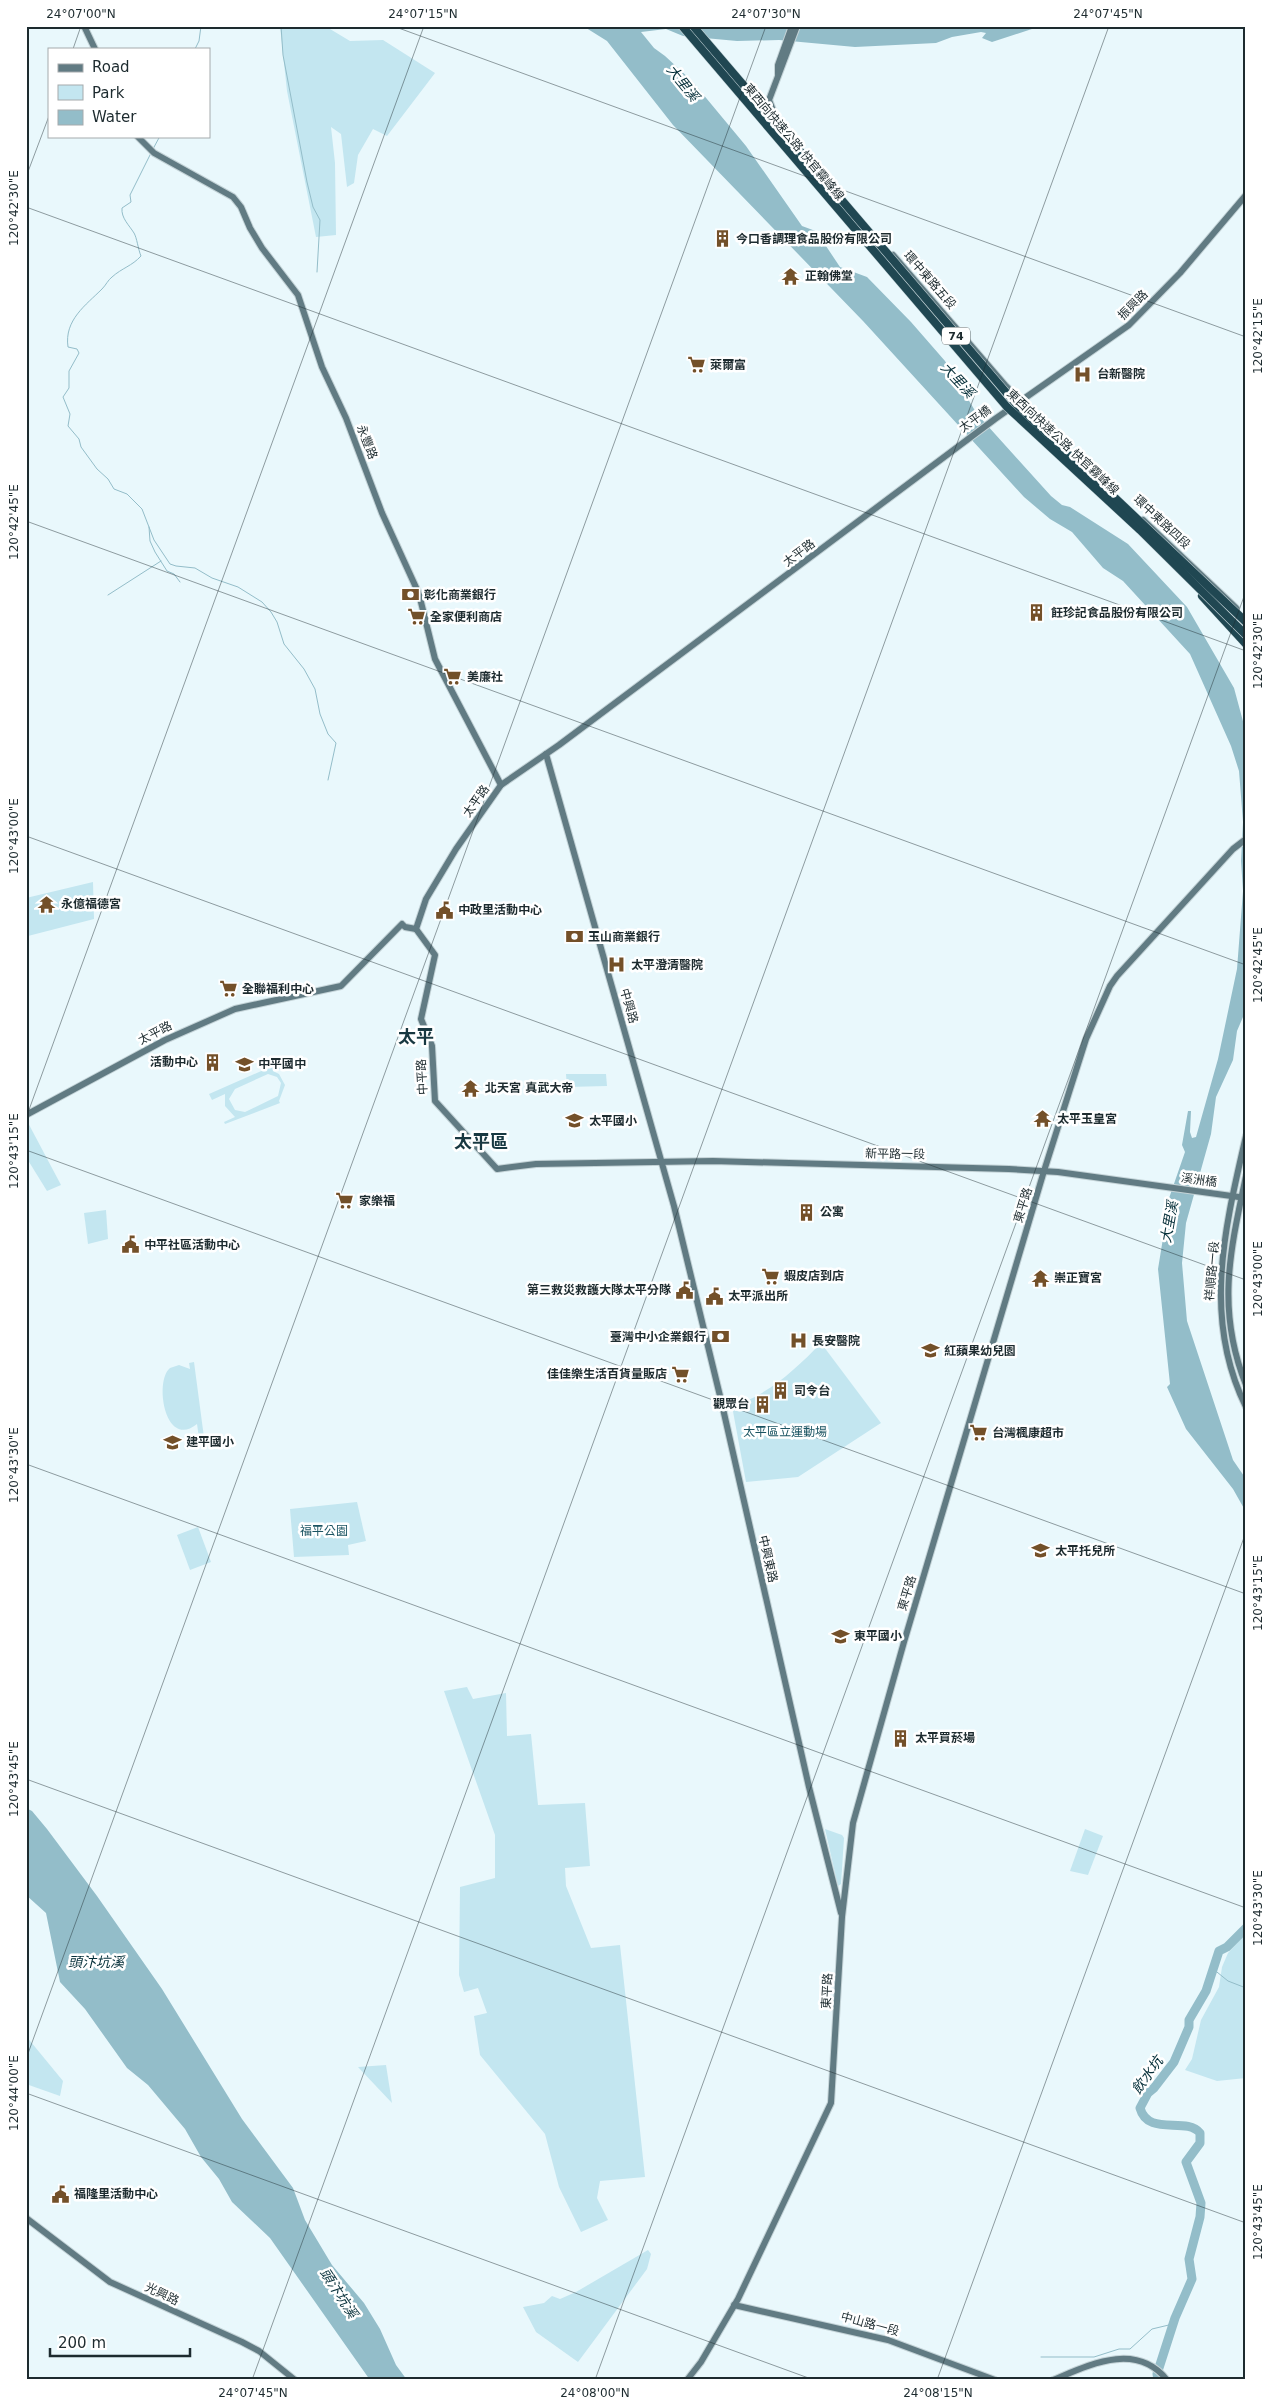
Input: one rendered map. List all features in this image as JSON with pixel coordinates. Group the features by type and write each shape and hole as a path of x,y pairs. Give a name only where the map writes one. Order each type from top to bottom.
{"highway":[{"name":"東西向快速公路 快官霧峰線","path":"682,26 1007,407 1169,559 1246,635"},
{"name":"東西向快速公路 快官霧峰線","path":"693,26 1016,404 1246,622"},
{"path":"1169,559 1246,644"}],"street":[{"path":"84,26 95,48"},
{"path":"778,74 778,65 792,26"},
{"path":"778,74 797,26"},
{"name":"環中東路五段","path":"778,74 769,100 773,114 1020,401"},
{"name":"永豐路","path":"139,138 151,152 233,197 241,207 250,228 262,248 298,295 322,367 346,418 382,513 418,594 435,659 501,785"},
{"name":"振興路","path":"1013,406 1129,325 1180,273 1246,195"},
{"name":"環中東路四段","path":"1020,401 1068,450 1216,586 1246,618"},
{"name":"太平橋","path":"950,452 1013,406"},
{"name":"太平路","path":"26,1115 165,1040 235,1009 341,986 402,924 405,927 416,929 426,899 456,849 501,785 546,754 950,452"},
{"name":"中興路","path":"546,754 674,1206"},
{"name":"東平路","path":"687,2380 701,2362 734,2305 831,2103 842,1917 853,1823 1044,1171 1086,1039 1110,986 1216,867 1246,839"},
{"name":"中平路","path":"416,929 435,954 420,1018 432,1046 435,1101 494,1166 497,1169 536,1164 628,1162"},
{"name":"祥順路一段","path":"1246,1136 1233,1196 1221,1268 1220,1303 1229,1359 1246,1407"},
{"name":"新平路一段","path":"628,1162 912,1165 1044,1171 1161,1186"},
{"name":"祥順路一段","path":"1246,1176 1227,1295 1233,1342 1246,1385"},
{"name":"溪洲橋","path":"1161,1186 1244,1198"},
{"name":"中興東路","path":"674,1206 721,1400 809,1787 842,1917"},
{"name":"光興路","path":"26,2218 110,2282 259,2351 295,2380"},
{"name":"中山路一段","path":"734,2305 888,2340 995,2380"},
{"path":"1053,2380 1110,2359 1126,2358 1149,2366 1166,2378"}],"green space":[{"path":"280,26 325,26 350,41 383,40 435,73 387,136 373,129 358,155 354,183 347,187 341,134 331,127 335,163 336,235 316,237 287,91"},
{"path":"93,882 94,919 28,936 26,898"},
{"path":"277,1064 280,1069 273,1071 279,1074 285,1085 280,1103 225,1124 224,1122 235,1117 225,1106 225,1094 212,1100 209,1094","holes":["268,1074 277,1077 281,1083 278,1096 245,1112 235,1110 229,1099 235,1089"]},
{"path":"566,1074 606,1074 607,1086 567,1087"},
{"path":"26,1119 61,1185 47,1191 26,1157"},
{"path":"106,1210 108,1239 88,1244 84,1213"},
{"name":"太平區立運動場","path":"821,1343 881,1423 798,1477 746,1482 732,1406 769,1389 791,1372"},
{"path":"194,1362 205,1445 200,1445 197,1424 186,1430 177,1428 170,1421 163,1398 165,1375 170,1368 179,1365 190,1369 189,1363"},
{"name":"福平公園","path":"357,1502 366,1541 348,1545 349,1555 294,1557 290,1509"},
{"path":"198,1527 211,1562 190,1570 177,1535"},
{"path":"467,1687 473,1699 506,1693 507,1736 531,1734 538,1805 585,1803 590,1866 565,1868 566,1886 591,1948 620,1945 645,2177 600,2181 597,2198 608,2220 581,2232 559,2187 545,2134 480,2055 474,2016 487,2013 478,1988 464,1992 459,1975 460,1887 495,1878 495,1835 444,1691"},
{"path":"825,1829 842,1835 844,1838 841,1884 838,1886"},
{"path":"1085,1829 1103,1836 1088,1875 1070,1871"},
{"path":"1246,1934 1246,2078 1217,2081 1185,2070 1192,2059 1201,2020 1219,1987 1222,1967 1228,1953"},
{"path":"26,2036 63,2081 60,2096 26,2084"},
{"path":"386,2065 392,2103 358,2067"},
{"path":"648,2250 651,2254 647,2269 578,2362 536,2332 523,2307 544,2303 552,2296 560,2299 576,2292"}],"water":[{"name":"大里溪","path":"583,26 1041,26 992,42 982,38 986,33 981,32 952,37 936,43 855,47 779,40 737,41 683,36 666,29 641,32 654,48 692,81 746,146 802,226 829,236 826,246 840,267 867,277 911,322 945,361 977,414 1051,496 1062,505 1070,507 1128,544 1187,607 1234,688 1244,725 1246,742 1246,1010 1237,1031 1233,1060 1216,1097 1211,1134 1186,1223 1182,1263 1187,1321 1233,1460 1246,1479 1246,1512 1233,1489 1186,1429 1167,1387 1170,1384 1158,1269 1167,1204 1185,1152 1182,1145 1188,1111 1191,1111 1190,1132 1192,1138 1196,1137 1218,1059 1237,969 1243,891 1241,861 1243,822 1239,771 1231,746 1190,654 1123,581 1103,568 1072,532 1050,519 1024,497 863,321 673,125 607,41"},
{"name":"頭汴坑溪","path":"26,1808 32,1811 47,1829 162,1989 242,2119 293,2188 305,2220 332,2265 364,2303 380,2329 396,2365 407,2380 370,2380 270,2238 232,2202 219,2179 201,2157 185,2129 148,2085 127,2068 85,2009 60,1982 46,1913 26,1895"}],"waterway":[{"path":"196,48 199,41 201,26"},
{"path":"281,26 283,55 307,182 313,207 320,220 317,272"},
{"path":"153,149 159,138"},
{"path":"151,153 130,195 131,202 122,208 124,218 135,235 141,256 111,278 83,307 69,329 68,347 77,349 79,353 69,371 69,388 63,397 70,414 68,426 79,439 81,447 97,469 108,479 114,489 127,494 142,509 154,540 170,564 195,568 212,578 238,587 262,602 271,612 277,622 284,644 304,669 315,689 320,714 328,734 336,743 328,780"},
{"path":"149,527 150,541 155,552 167,571 174,574 180,582"},
{"path":"108,595 161,561"},
{"name":"飲水坑","path":"1158,2380 1157,2374 1175,2318 1192,2279 1189,2259 1200,2217 1201,2203 1186,2162 1200,2143 1200,2133 1194,2128 1186,2126 1151,2122 1144,2117 1140,2108 1148,2093 1174,2062 1189,2027 1189,2020 1206,1991 1219,1951 1227,1947 1246,1928"},
{"path":"1212,1968 1228,1981 1246,1988"},
{"path":"1041,2357 1094,2357 1119,2349 1130,2349 1152,2329 1173,2324"}],"place":[{"name":"今口香調理食品股份有限公司","path":"722,239"},
{"name":"正翰佛堂","path":"791,276"},
{"name":"萊爾富","path":"696,365"},
{"name":"台新醫院","path":"1083,374"},
{"name":"彰化商業銀行","path":"410,595"},
{"name":"飪珍記食品股份有限公司","path":"1037,613"},
{"name":"全家便利商店","path":"416,617"},
{"name":"美廉社","path":"453,677"},
{"name":"永億福德宮","path":"47,904"},
{"name":"中政里活動中心","path":"444,910"},
{"name":"玉山商業銀行","path":"574,937"},
{"name":"太平澄清醫院","path":"617,965"},
{"name":"全聯福利中心","path":"228,989"},
{"name":"活動中心","path":"212,1062"},
{"name":"中平國中","path":"244,1064"},
{"name":"北天宮 真武大帝","path":"471,1088"},
{"name":"太平玉皇宮","path":"1043,1119"},
{"name":"太平國小","path":"575,1121"},
{"name":"家樂福","path":"345,1201"},
{"name":"公寓","path":"806,1212"},
{"name":"中平社區活動中心","path":"130,1245"},
{"name":"蝦皮店到店","path":"770,1276"},
{"name":"崇正寶宮","path":"1040,1278"},
{"name":"第三救災救護大隊太平分隊","path":"685,1290"},
{"name":"太平派出所","path":"714,1296"},
{"name":"臺灣中小企業銀行","path":"720,1337"},
{"name":"長安醫院","path":"798,1341"},
{"name":"紅蘋果幼兒園","path":"930,1351"},
{"name":"佳佳樂生活百貨量販店","path":"681,1374"},
{"name":"司令台","path":"780,1391"},
{"name":"觀眾台","path":"763,1404"},
{"name":"台灣楓康超市","path":"978,1433"},
{"name":"建平國小","path":"172,1442"},
{"name":"太平托兒所","path":"1041,1551"},
{"name":"東平國小","path":"840,1636"},
{"name":"太平買菸場","path":"901,1738"},
{"name":"福隆里活動中心","path":"60,2194"}],"district":[{"name":"太平","path":"416,1036"},
{"name":"太平區","path":"481,1141"}]}
